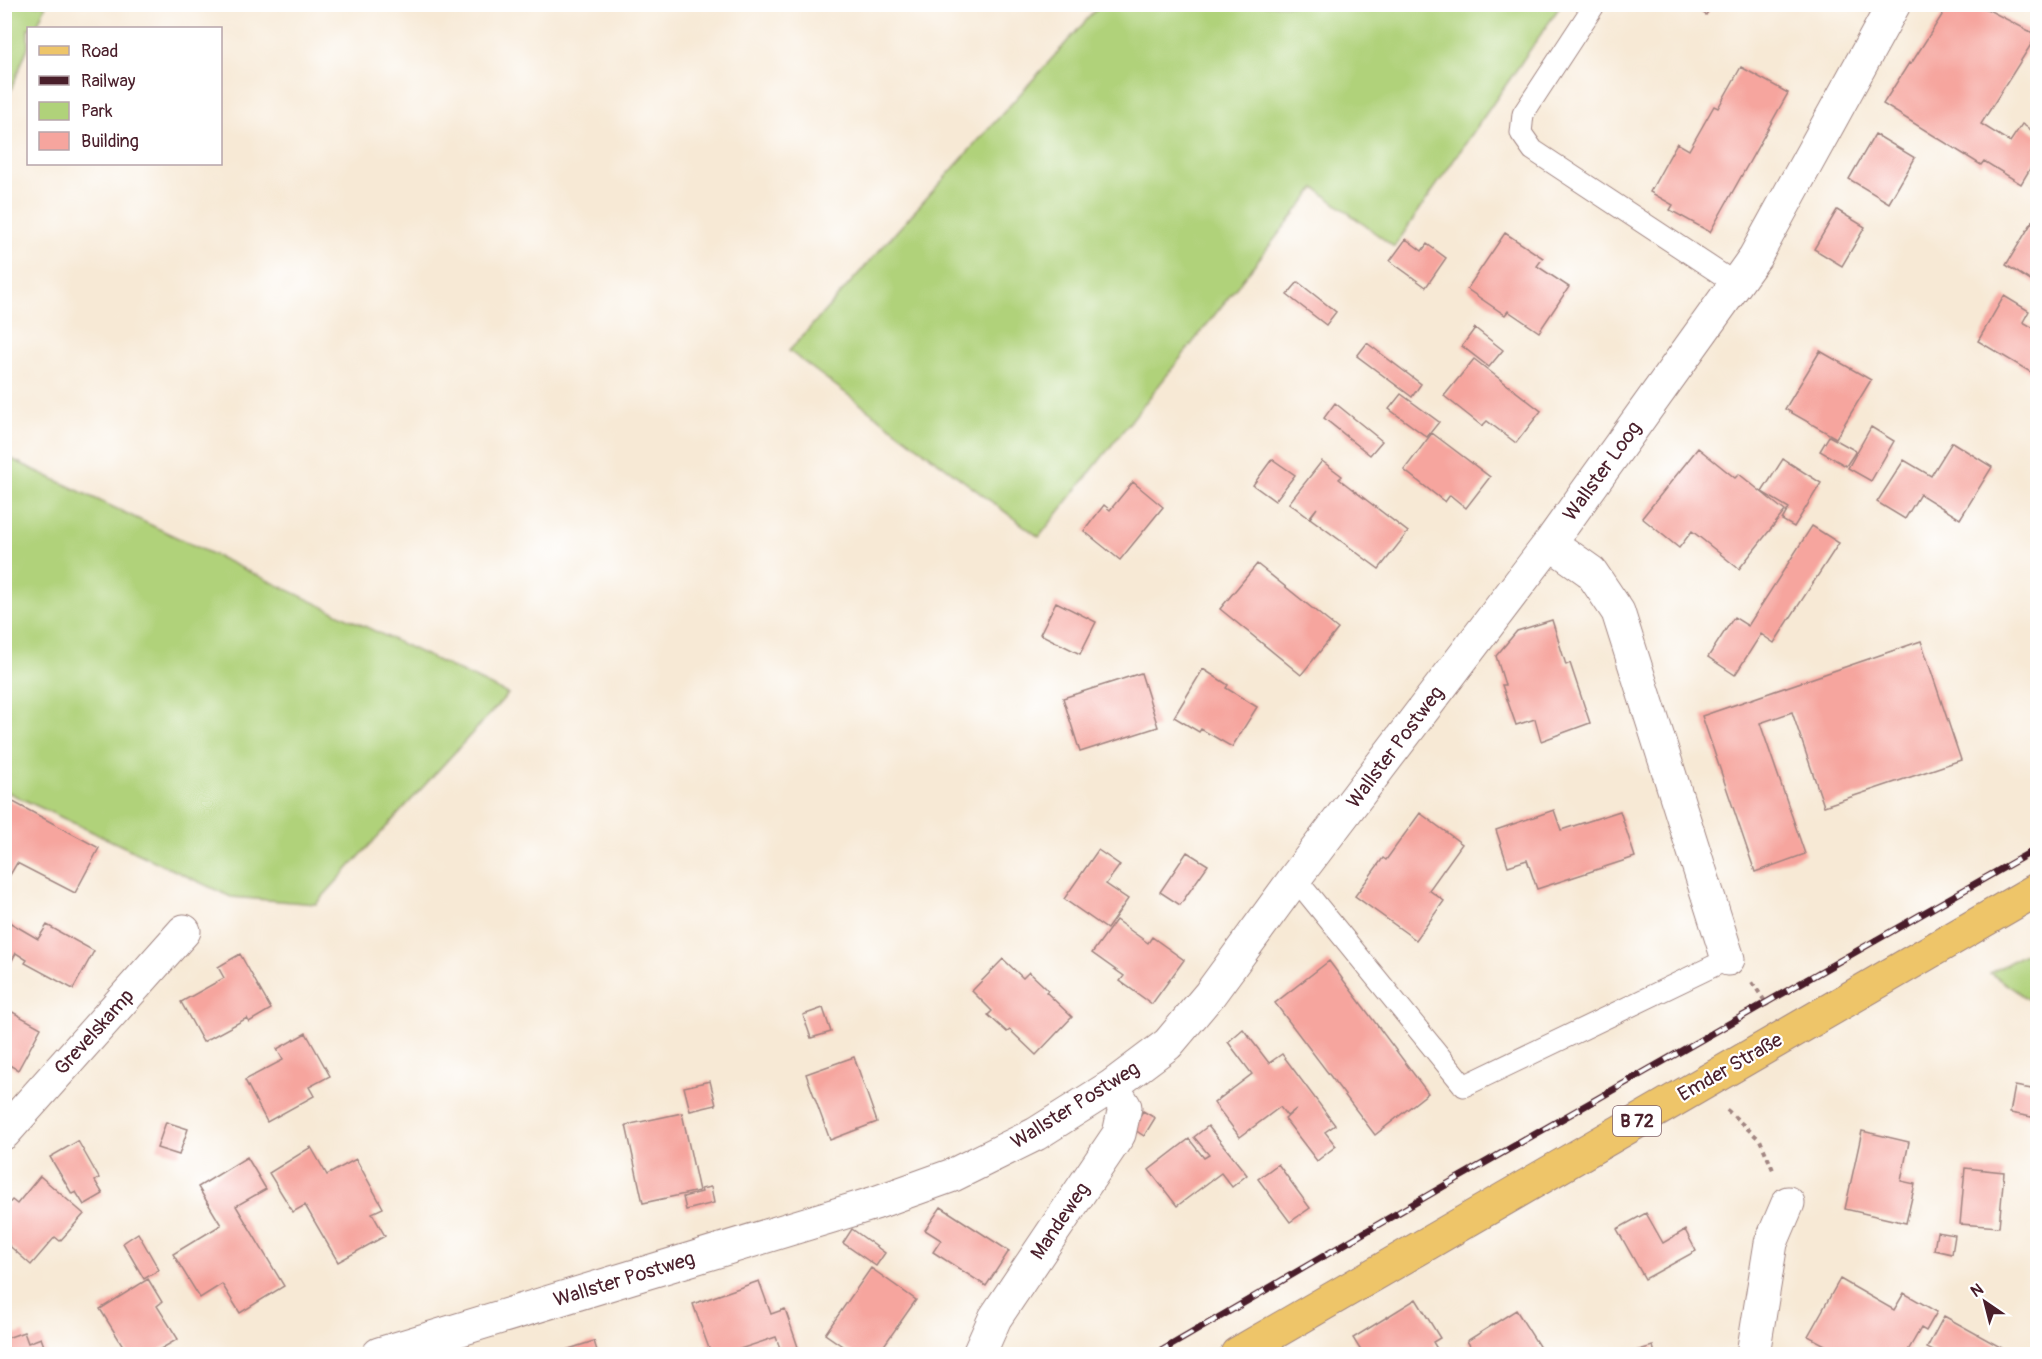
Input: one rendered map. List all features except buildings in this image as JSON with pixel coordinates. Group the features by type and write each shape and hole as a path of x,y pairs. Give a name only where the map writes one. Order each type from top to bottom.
{"main road":[{"name":"Emder Straße","path":"1237,1354 2037,889"}],"street":[{"name":"Wallster Loog","path":"1550,543 1755,257 1894,4"},
{"name":"Wallster Postweg","path":"379,1354 874,1203 953,1174 1036,1134 1112,1086 1168,1044 1210,994 1550,543"},
{"path":"1550,543 1591,572 1618,612 1728,959"},
{"name":"Grevelskamp","path":"4,1133 184,931"},
{"name":"Mandeweg","path":"979,1354 995,1318 1119,1134 1125,1107 1112,1086"},
{"path":"1754,1354 1771,1243 1788,1203"}],"lane":[{"path":"1595,4 1522,114 1521,133 1533,150 1736,284"},
{"path":"1296,878 1464,1086 1728,959"}],"path":[{"path":"1723,1106 1760,1140 1788,1203"}],"green space":[{"path":"5,4 46,5 36,27 27,27 27,50 5,105"},
{"path":"1100,5 1561,5 1394,247 1315,188 1039,537 789,351"},
{"path":"5,456 508,694 316,904 231,897 5,791"},
{"path":"2037,947 2037,1005 1990,973"}],"railway":[{"path":"1156,1354 1444,1186 2038,848"}]}
